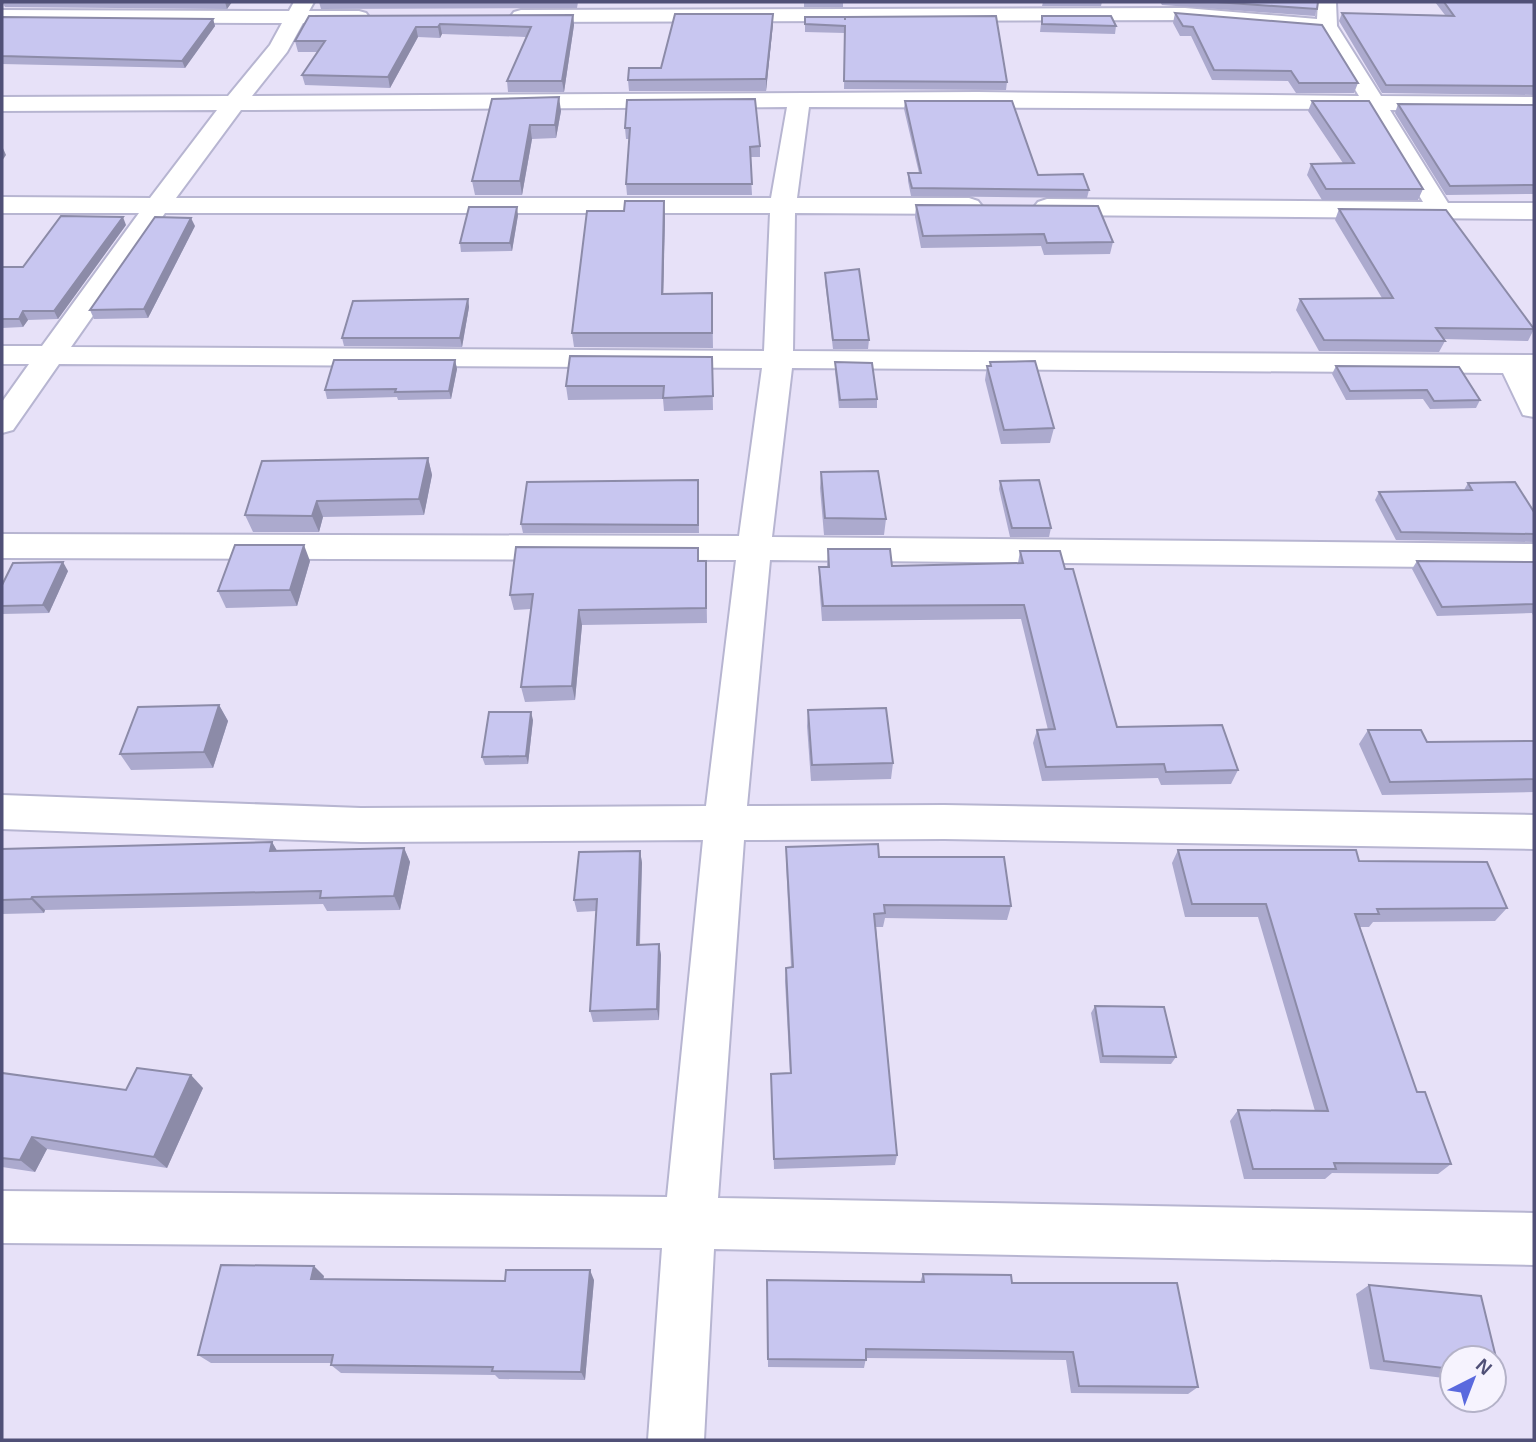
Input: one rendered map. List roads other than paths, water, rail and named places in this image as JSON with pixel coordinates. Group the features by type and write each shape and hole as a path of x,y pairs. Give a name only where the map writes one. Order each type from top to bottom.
{"street":[{"path":"2,6 6,2"},
{"path":"1327,2 1327,26 1371,102 1440,210"},
{"path":"503,16 1089,8 1327,26"},
{"path":"2,423 159,204 279,47 299,10"},
{"path":"2,16 299,10 378,17"},
{"path":"676,1440 690,1223 725,823 754,548 778,361 783,205 799,100"},
{"path":"2,104 799,100 1534,104"},
{"path":"2,205 991,206"},
{"path":"1019,207 1534,211"},
{"path":"2,355 1524,364 1534,408"},
{"path":"2,546 754,548 1534,556"},
{"path":"2,812 361,825 944,822 1534,832"},
{"path":"2,1217 690,1223 1534,1239"}]}
